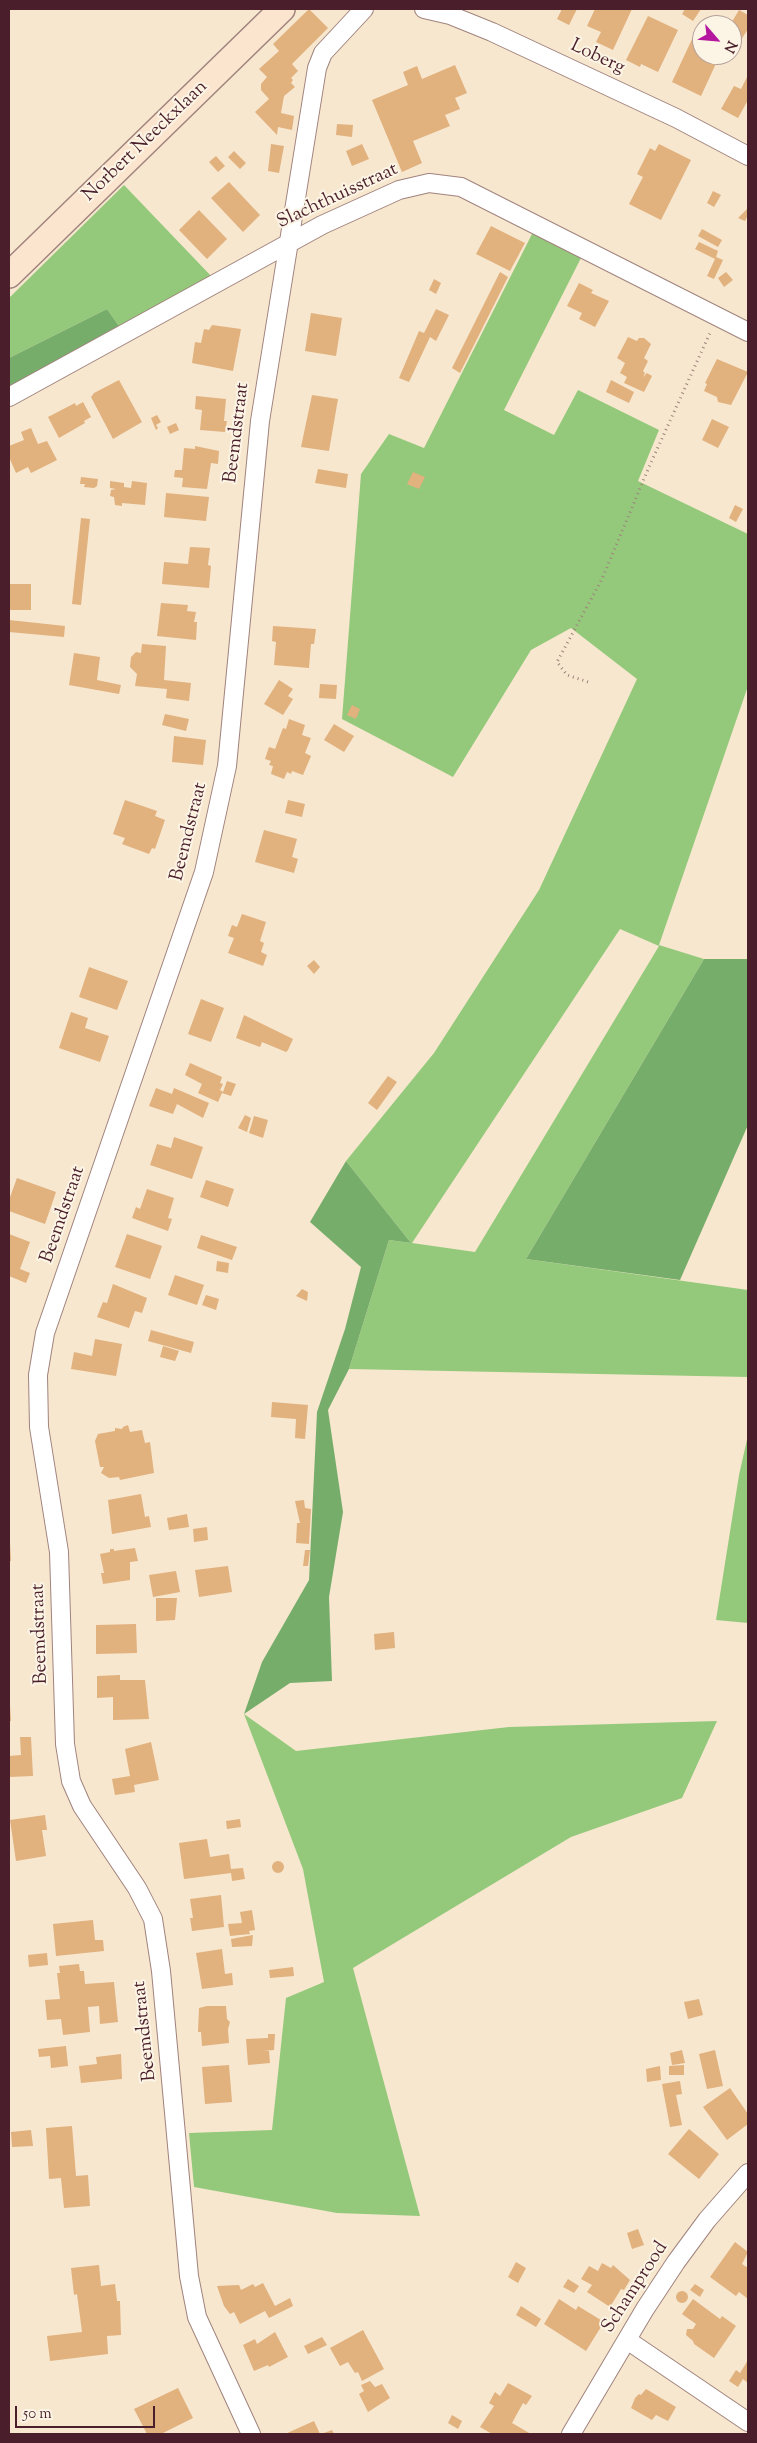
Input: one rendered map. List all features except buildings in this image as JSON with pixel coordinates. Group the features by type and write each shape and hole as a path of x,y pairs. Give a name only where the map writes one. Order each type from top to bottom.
{"main road":[{"name":"Norbert Neeckxlaan","path":"9,275 282,9"}],"street":[{"name":"Beemdstraat","path":"250,2434 197,2317 190,2276 162,1971 153,1919 137,1888 82,1806 71,1781 65,1744 59,1552 38,1427 38,1375 45,1333 204,872 216,822 227,766 260,421 318,68 323,53 364,9"},
{"name":"Loberg","path":"424,9 450,15 492,32 676,118 748,156"},
{"name":"Slachthuisstraat","path":"9,397 288,244 415,184 444,184 461,187 748,332"},
{"name":"Schamprood","path":"571,2434 627,2340 682,2255 707,2220 748,2173"},
{"path":"627,2340 748,2422"}],"path":[{"path":"588,682 567,675 557,662 602,579 649,466 718,317"}],"green space":[{"path":"124,185 213,278 121,329 107,309 9,358 9,298"},
{"path":"533,232 582,256 504,410 554,435 578,390 659,430 638,481 748,534 748,686 659,945 704,959 526,1259 748,1290 748,1377 349,1369 389,1240 411,1243 346,1161 434,1053 539,890 637,679 571,628 531,650 453,777 342,719 361,474 389,434 424,448","holes":["620,929 659,946 475,1252 412,1243"]},
{"path":"107,309 121,329 9,389 9,358"},
{"path":"704,959 748,959 748,1125 680,1280 526,1259"},
{"path":"346,1161 411,1243 389,1240 349,1369 328,1410 343,1512 329,1597 332,1681 290,1683 244,1714 262,1662 309,1580 317,1412 345,1329 361,1267 310,1222"},
{"path":"748,1435 748,1623 716,1620 739,1475"},
{"path":"244,1714 296,1751 509,1727 717,1721 682,1798 571,1837 353,1968 420,2216 337,2213 194,2187 189,2133 272,2130 286,1998 324,1982 303,1869"}]}
